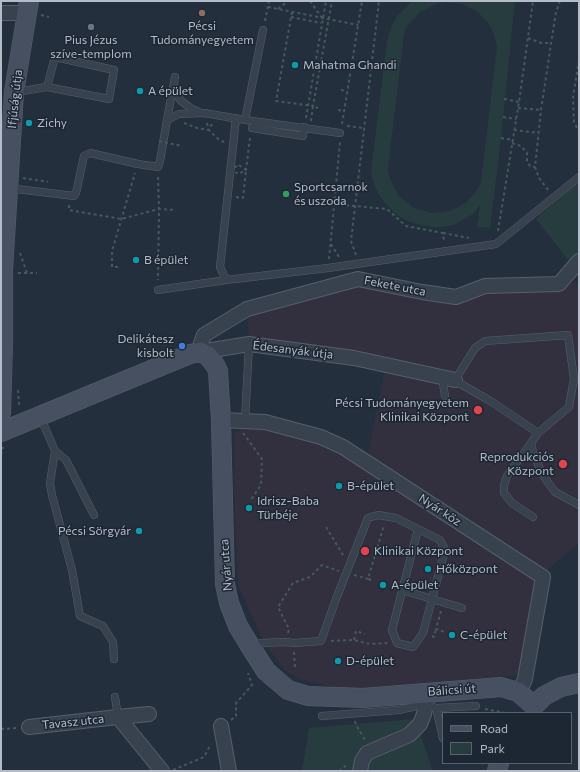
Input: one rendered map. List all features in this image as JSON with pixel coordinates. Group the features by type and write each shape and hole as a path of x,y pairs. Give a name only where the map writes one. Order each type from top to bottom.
{"street":[{"path":"1,13 31,10"},
{"name":"Ifjúság útja","path":"1,410 3,270 15,183 14,92 31,10"},
{"name":"Fekete utca","path":"200,352 204,335 247,309 358,279 422,292 456,297 485,286 559,284 579,261"},
{"name":"Édesanyák útja","path":"1,432 33,412 190,354 249,344 354,358 449,378"},
{"name":"Nyár utca","path":"200,352 208,356 218,371 221,420 225,584 229,603 238,626 255,654 274,678 285,688 295,693 359,706"},
{"name":"Nyár köz","path":"221,420 242,425 265,422 321,437 343,446 543,577 524,679 518,692"},
{"name":"Bálicsi út","path":"359,706 430,701 501,686 518,692 532,710 544,696 561,687 579,683"},
{"path":"361,766 367,753 409,735 420,724 430,701"},
{"name":"Tavasz utca","path":"29,727 149,714"},
{"name":"Tavasz utca","path":"118,717 162,771"},
{"path":"221,726 229,771"}],"lane":[{"path":"245,120 263,30"},
{"path":"14,92 47,88 109,99 114,70 55,57 47,88"},
{"path":"15,183 74,196 76,193 84,156 90,153 158,167 175,77"},
{"path":"173,89 181,101 192,109 204,113 340,133"},
{"path":"167,120 179,114 204,113"},
{"path":"226,280 220,266 236,118"},
{"path":"252,128 303,136 307,127"},
{"path":"158,290 496,244 555,198 579,177"},
{"path":"444,396 449,378 475,348 485,341 568,335 574,379 569,407 538,433 507,476 504,485 504,493 512,503 533,517"},
{"path":"242,425 249,344"},
{"path":"449,378 492,402 538,433"},
{"path":"33,412 55,451 66,460 94,515"},
{"path":"531,443 542,474 555,492 579,505"},
{"path":"55,451 50,483 72,570 80,616 103,626 113,642 114,659"},
{"path":"255,654 262,643 321,642 368,518 378,515 396,518 418,529 440,540 445,550 423,634 413,646 397,643 392,630 418,529"},
{"path":"402,590 462,608"},
{"path":"116,697 118,717"},
{"path":"442,735 430,701 476,706"},
{"path":"322,716 359,706"}],"path":[{"path":"263,30 269,1"},
{"path":"278,9 288,1"},
{"path":"310,1 322,18"},
{"path":"307,127 308,106 321,23 326,1"},
{"path":"307,127 319,76 332,1"},
{"path":"362,1 342,125 364,128"},
{"path":"359,259 354,253 351,241 380,1"},
{"path":"496,244 519,102 533,1"},
{"path":"555,198 545,188 539,178 535,166 541,110 551,44 556,12 560,1"},
{"path":"268,7 358,25"},
{"path":"31,10 49,17"},
{"path":"292,12 276,101 318,108"},
{"path":"291,17 321,23"},
{"path":"528,38 541,43 549,42 551,44"},
{"path":"579,60 573,97 574,122 579,132"},
{"path":"313,75 319,76"},
{"path":"341,90 347,91"},
{"path":"504,99 519,102"},
{"path":"518,108 541,110"},
{"path":"338,110 344,111"},
{"path":"204,113 209,130 218,139 233,145"},
{"path":"179,114 185,124 209,130"},
{"path":"209,130 214,122 215,115"},
{"path":"503,117 516,119"},
{"path":"574,122 579,124"},
{"path":"243,198 252,128"},
{"path":"514,130 539,133"},
{"path":"328,268 340,133"},
{"path":"501,138 513,140"},
{"path":"159,140 182,146"},
{"path":"512,143 521,146 527,153 527,162 530,166 535,166"},
{"path":"118,267 112,267 112,251 138,164"},
{"path":"158,167 158,290"},
{"path":"238,174 246,170 250,171"},
{"path":"15,183 48,182"},
{"path":"324,185 336,186"},
{"path":"322,203 387,209 406,226 470,238"},
{"path":"78,212 121,219 159,209 176,210"},
{"path":"443,233 444,251"},
{"path":"330,242 336,254 349,265"},
{"path":"27,273 37,273"},
{"path":"18,389 19,404 22,408 33,412"},
{"path":"242,425 262,459 261,485 250,501"},
{"path":"368,579 386,516"},
{"path":"326,527 350,566"},
{"path":"286,642 288,629 278,607 293,583 310,577 322,565 371,580"},
{"path":"444,602 436,629 445,632"},
{"path":"354,640 356,631 365,634"},
{"path":"321,642 354,640 370,644 397,643"},
{"path":"294,643 295,667 298,667"},
{"path":"170,771 204,757 221,726 236,716 236,704 252,685 248,672 255,654"},
{"path":"359,706 356,725 366,741 361,766"},
{"path":"476,706 502,712"},
{"path":"1,730 29,727"}],"shaded area":[{"name":"Pécsi Tudományegyetem Klinikai Központ","path":"358,279 456,297 579,282 579,543 547,570 368,454 386,365 249,344 247,309"},
{"name":"Klinikai Központ","path":"245,426 319,444 339,451 393,488 537,579 518,675 359,689 337,688 316,683 300,679 286,671 264,643 238,585 235,523 234,433"}],"green space":[{"path":"412,1 515,1 490,228 477,227 480,205 473,214 454,225 432,227 412,223 397,215 384,202 376,189 371,171 387,41 392,26 398,15","holes":["445,2 463,4 478,12 489,24 493,31 497,47 481,182 477,190 466,203 450,211 432,213 414,208 399,196 390,179 388,169 404,34 407,26 420,12 436,4"]},
{"path":"579,180 579,255 571,264 536,219"},
{"path":"415,719 433,771 302,771 309,728"}],"place":[{"name":"Pécsi Tudományegyetem","path":"202,13"},
{"name":"Pius Jézus szíve-templom","path":"91,27"},
{"name":"Mahatma Ghandi","path":"295,65"},
{"name":"A épület","path":"140,91"},
{"name":"Zichy","path":"29,123"},
{"name":"Sportcsarnok és uszoda","path":"286,194"},
{"name":"B épület","path":"136,260"},
{"name":"Delikátesz kisbolt","path":"182,346"},
{"name":"Pécsi Tudományegyetem Klinikai Központ","path":"478,410"},
{"name":"Reprodukciós Központ","path":"563,464"},
{"name":"B-épület","path":"339,486"},
{"name":"Idrisz-Baba Türbéje","path":"249,508"},
{"name":"Pécsi Sörgyár","path":"139,531"},
{"name":"Klinikai Központ","path":"365,551"},
{"name":"Hőközpont","path":"428,569"},
{"name":"A-épület","path":"383,585"},
{"name":"C-épület","path":"452,635"},
{"name":"D-épület","path":"338,661"}]}
